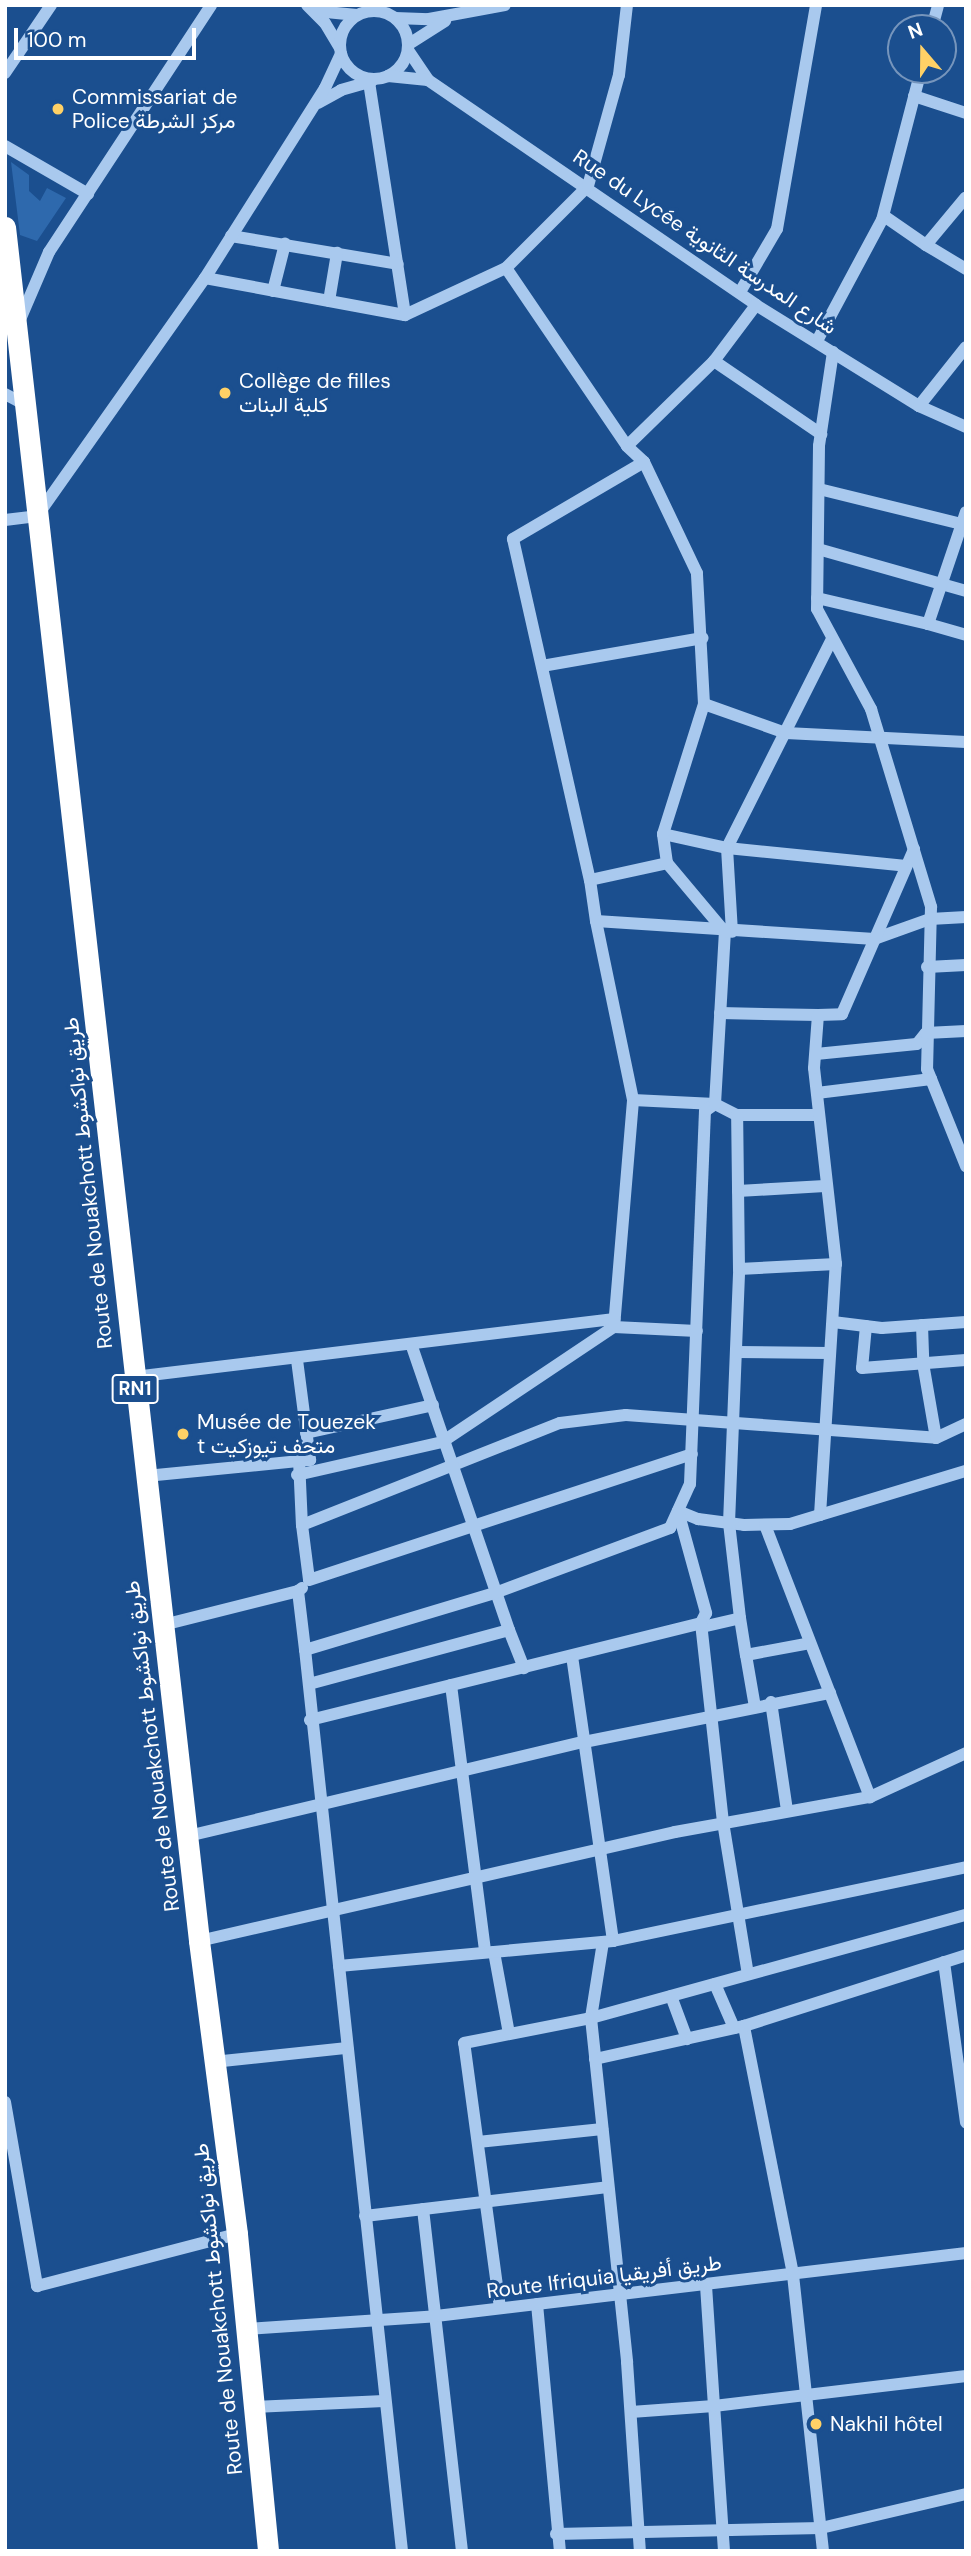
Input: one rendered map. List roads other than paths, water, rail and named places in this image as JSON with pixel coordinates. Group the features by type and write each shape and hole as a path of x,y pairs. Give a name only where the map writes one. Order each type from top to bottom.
{"highway":[{"name":"Route de Nouakchott طريق نواكشوط","path":"5,227 145,1476 213,2062 237,2234 268,2551"}],"street":[{"path":"5,73 51,5"},
{"path":"17,325 49,252 211,5"},
{"path":"311,8 455,16 505,5"},
{"path":"205,278 405,315 506,268 588,186 619,75 627,5"},
{"path":"740,292 777,229 816,5"},
{"path":"311,8 356,74 379,79"},
{"path":"5,520 37,516 205,278 313,108 340,51 344,29 364,11"},
{"path":"392,12 409,47"},
{"path":"313,108 341,90 379,79 402,65 409,47 455,16"},
{"name":"Rue du Lycée شارع المدرسة الثانوية","path":"409,47 428,80 588,186 756,304 919,406 966,427"},
{"path":"379,79 405,315"},
{"name":"Rue du Lycée شارع المدرسة الثانوية","path":"379,79 428,80"},
{"path":"817,341 884,216 917,84"},
{"path":"914,96 966,113"},
{"path":"5,146 89,194"},
{"path":"926,245 966,197"},
{"path":"884,216 966,269"},
{"path":"231,236 398,264"},
{"path":"273,291 285,244"},
{"path":"329,301 337,253"},
{"path":"506,268 627,446 644,462 697,573 703,638 704,704 663,834 667,863 729,932"},
{"path":"627,446 714,361 756,304"},
{"path":"919,406 966,347"},
{"path":"833,352 821,434 817,609 871,709 883,740 914,849 930,919 926,1033 931,1079 961,1143 966,1166"},
{"path":"714,361 821,434"},
{"path":"5,394 26,405"},
{"path":"614,1323 633,1100 590,880 513,539 644,462"},
{"path":"819,489 964,520 928,624"},
{"path":"818,550 966,591"},
{"path":"817,598 966,635"},
{"path":"542,666 703,638"},
{"path":"715,1104 720,1013 729,932 727,848 832,639"},
{"path":"704,704 786,733 883,740 966,742"},
{"path":"663,834 727,848 906,866"},
{"path":"720,1013 842,1014 914,849"},
{"path":"590,880 667,863"},
{"path":"596,921 729,932 874,939 930,919 966,917"},
{"path":"928,967 966,965"},
{"path":"818,1015 817,1093 825,1186 836,1264 829,1353 828,1432 820,1515"},
{"path":"816,1054 917,1044 926,1033 966,1031"},
{"path":"817,1093 931,1079"},
{"path":"633,1100 715,1104 737,1115 819,1115"},
{"path":"305,1650 495,1592 670,1528 690,1484 705,1111 715,1104"},
{"path":"737,1115 739,1269 729,1523 740,1618 755,1707"},
{"path":"738,1191 825,1186"},
{"path":"739,1269 836,1264"},
{"path":"833,1322 866,1326 966,1322"},
{"path":"134,1377 614,1323 697,1331"},
{"path":"297,1475 447,1438 614,1323"},
{"path":"922,1325 923,1363 936,1438"},
{"path":"866,1326 862,1368 966,1360"},
{"path":"412,1346 447,1438 472,1524 524,1668"},
{"path":"737,1352 829,1353"},
{"path":"145,1476 310,1460 297,1360"},
{"path":"306,1433 433,1405"},
{"path":"302,1525 561,1423 626,1415 936,1438 966,1424"},
{"path":"163,1625 298,1591 310,1580 472,1524 692,1454"},
{"path":"299,1460 297,1475 310,1580"},
{"path":"678,1511 729,1523 790,1524 966,1471"},
{"path":"678,1511 706,1613 702,1625 723,1822 748,1974"},
{"path":"765,1525 870,1797"},
{"path":"298,1591 402,2551"},
{"path":"310,1720 740,1618"},
{"path":"309,1684 509,1630"},
{"path":"746,1655 810,1643"},
{"path":"572,1656 599,1848 608,1941 591,2018 631,2412 640,2551"},
{"path":"451,1685 489,1952 509,2034"},
{"path":"188,1836 584,1742 771,1702 830,1693"},
{"path":"771,1702 787,1810"},
{"path":"199,1941 599,1848 723,1822 870,1797 966,1753"},
{"path":"339,1966 608,1941 966,1867"},
{"path":"500,2308 464,2043 591,2018 966,1915"},
{"path":"595,2059 739,2027 966,1955"},
{"path":"944,1962 966,2122"},
{"path":"715,1984 739,2027 793,2274 823,2551"},
{"path":"671,1996 687,2039"},
{"path":"213,2062 348,2048"},
{"path":"5,2102 37,2286 237,2234"},
{"path":"478,2142 602,2129"},
{"path":"365,2216 607,2187"},
{"path":"423,2209 462,2551"},
{"name":"Route Ifriquia طريق أفريقيا","path":"247,2329 436,2316 966,2253"},
{"path":"706,2284 724,2551"},
{"path":"537,2304 556,2534 560,2551"},
{"path":"631,2412 806,2397 966,2376"},
{"path":"253,2407 384,2401"},
{"path":"556,2534 722,2528 821,2528 966,2494"}],"place":[{"name":"Commissariat de Police مركز الشرطة","path":"58,109"},
{"name":"Collège de filles كلية البنات","path":"225,393"},
{"name":"Musée de Touezek t متحف تيوزكيت","path":"183,1434"},
{"name":"Nakhil hôtel","path":"816,2424"}]}
